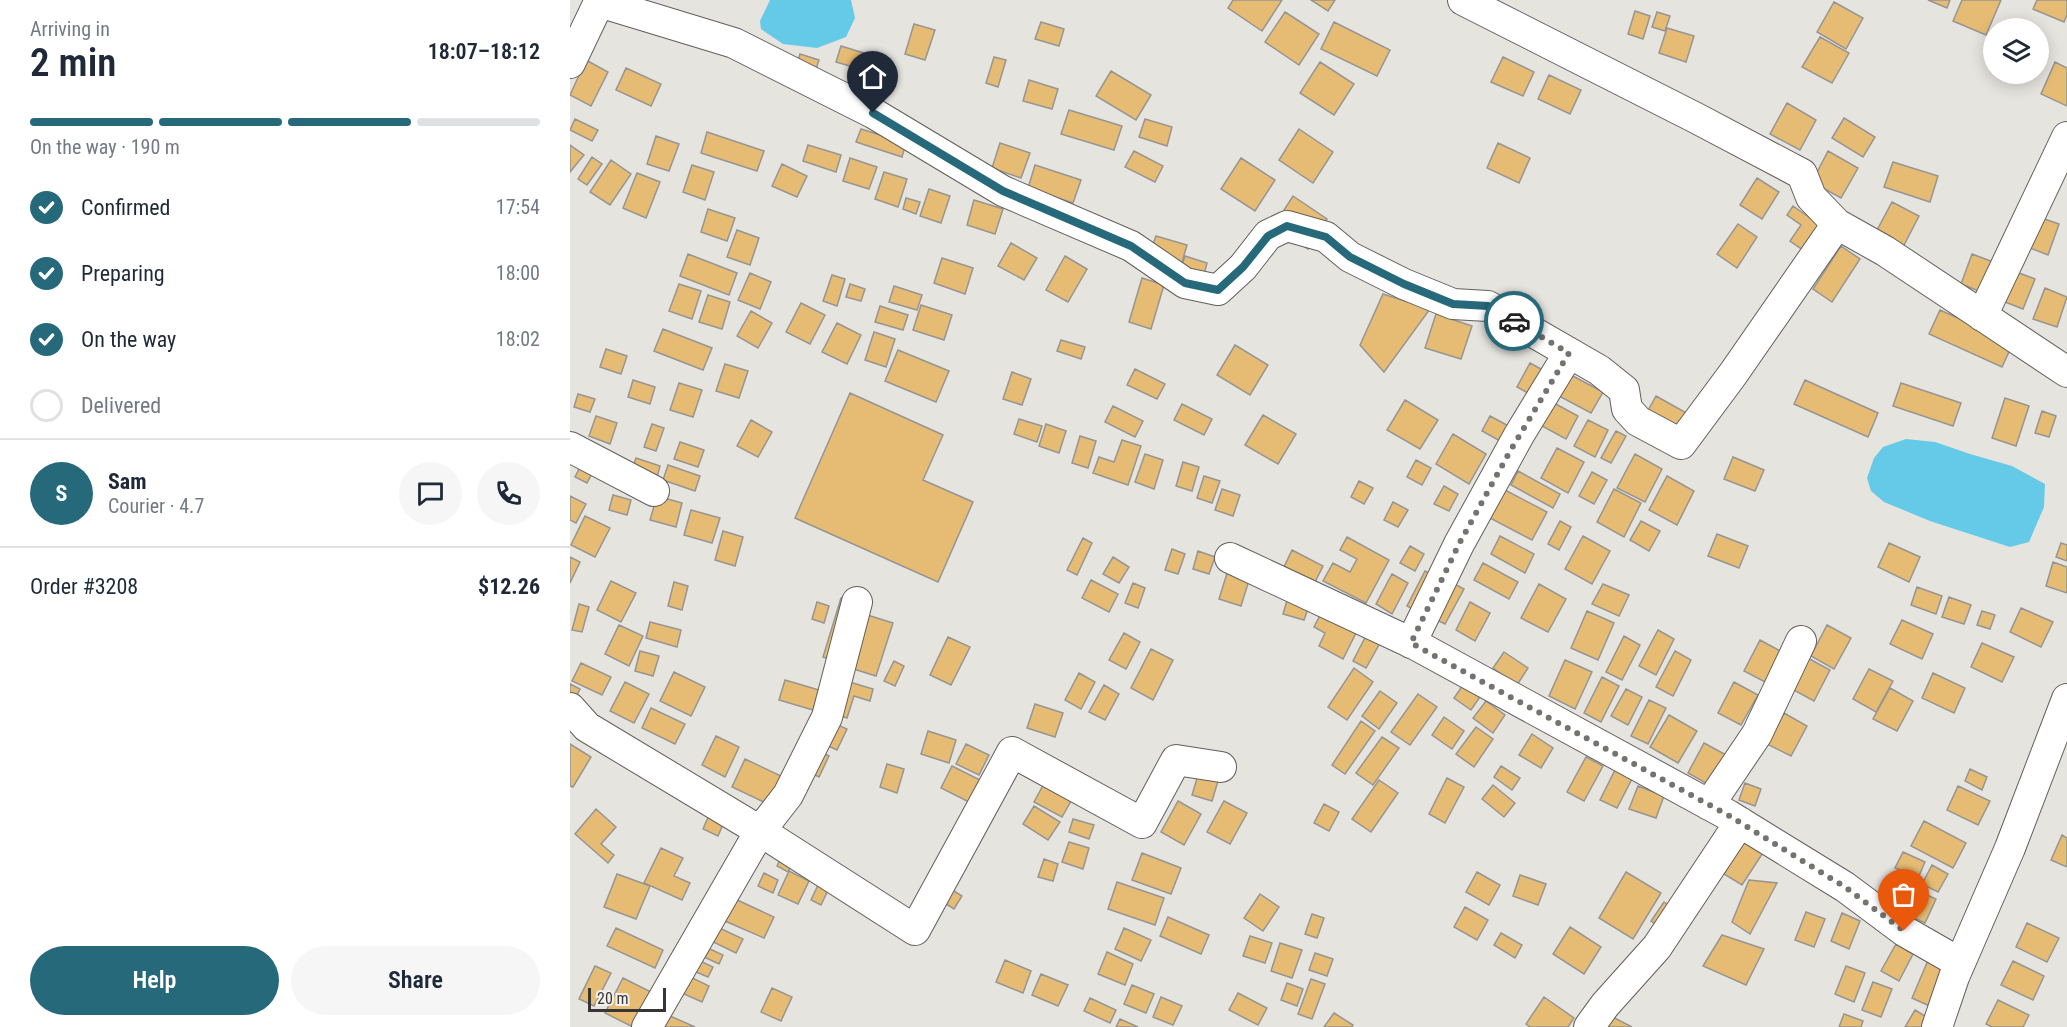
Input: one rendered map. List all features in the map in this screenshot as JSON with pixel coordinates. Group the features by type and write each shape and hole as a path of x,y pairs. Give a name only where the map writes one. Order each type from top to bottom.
{"street":[{"path":"1463,0 1802,174 1810,197 1837,224 1885,251 2067,372"},
{"path":"570,63 600,1 734,43 873,113 1003,191 1131,246 1185,283 1218,290 1243,267 1268,236 1287,226 1326,237 1350,257 1404,284 1453,304 1488,306 1599,370 1624,390 1627,409 1638,421 1681,444 1733,374 1837,224"},
{"path":"1982,316 2067,138"},
{"path":"1411,643 1486,494 1569,353"},
{"path":"570,447 654,491"},
{"path":"1230,558 1411,643 1740,822 1845,887 1904,931 1960,963"},
{"path":"647,1027 760,831 788,795 827,717 858,602"},
{"path":"1709,805 1757,734 1801,641"},
{"path":"1937,1027 1960,963 2010,848 2067,699"},
{"path":"570,708 587,727 760,831 915,930 1012,752 1142,823 1176,760 1221,766"},
{"path":"1589,1027 1605,1005 1657,947 1740,822"}],"water":[{"path":"770,0 851,0 855,18 846,37 817,48 783,44 761,29 760,21"},
{"path":"1906,439 1935,442 2012,466 2045,484 2044,507 2029,542 2010,547 1930,521 1884,502 1871,491 1867,478 1874,458 1883,447"}],"building":[{"path":"1233,0 1282,0 1262,31 1228,8"},
{"path":"1311,0 1335,0 1328,11"},
{"path":"1928,0 1950,0 1947,8"},
{"path":"1962,0 2001,0 1993,18 1983,18 1983,34 1953,21"},
{"path":"2037,0 2067,0 2067,15 2064,22 2033,9"},
{"path":"1834,2 1863,18 1846,49 1817,32"},
{"path":"1635,11 1650,16 1643,39 1628,34"},
{"path":"1285,12 1319,34 1299,65 1265,42"},
{"path":"1657,12 1670,16 1665,31 1652,27"},
{"path":"1041,22 1064,29 1059,46 1035,39"},
{"path":"1334,22 1390,50 1377,76 1321,49"},
{"path":"914,24 935,30 925,60 905,54"},
{"path":"1667,28 1694,36 1686,62 1659,53"},
{"path":"1820,37 1849,53 1832,83 1802,67"},
{"path":"841,46 864,53 860,69 836,62"},
{"path":"800,54 819,60 814,75 795,70"},
{"path":"994,57 1006,60 998,87 986,83"},
{"path":"1503,57 1534,72 1523,96 1491,82"},
{"path":"586,60 608,72 591,106 570,95"},
{"path":"1320,62 1354,84 1334,115 1300,93"},
{"path":"2055,62 2067,68 2067,106 2041,94 2045,84 2049,84 2049,76"},
{"path":"626,68 661,84 651,106 616,90"},
{"path":"1111,71 1151,95 1136,120 1096,96"},
{"path":"1549,75 1581,90 1570,114 1538,99"},
{"path":"1029,80 1058,89 1052,109 1023,101"},
{"path":"1787,103 1816,120 1800,150 1770,134"},
{"path":"1069,110 1122,126 1114,150 1061,134"},
{"path":"1844,118 1875,137 1863,157 1832,138"},
{"path":"575,119 598,130 592,141 570,130"},
{"path":"1145,119 1172,127 1167,146 1139,137"},
{"path":"861,129 906,143 902,157 856,142"},
{"path":"1299,129 1333,152 1313,183 1279,160"},
{"path":"707,132 764,151 757,171 701,153"},
{"path":"656,136 679,144 669,171 647,164"},
{"path":"1000,143 1030,153 1021,178 992,168"},
{"path":"1498,143 1530,158 1519,183 1487,168"},
{"path":"570,145 584,155 570,172"},
{"path":"808,145 841,155 836,172 803,161"},
{"path":"1134,151 1163,166 1155,182 1125,167"},
{"path":"1828,151 1858,168 1841,198 1812,182"},
{"path":"592,157 602,164 587,185 578,179"},
{"path":"850,158 877,167 869,189 843,181"},
{"path":"1241,158 1275,180 1255,211 1221,189"},
{"path":"611,160 631,174 610,205 590,192"},
{"path":"1893,162 1938,176 1930,202 1884,187"},
{"path":"782,164 807,176 797,197 772,186"},
{"path":"692,165 714,172 705,200 683,192"},
{"path":"1035,165 1081,180 1073,203 1028,188"},
{"path":"884,172 907,179 898,207 875,199"},
{"path":"637,173 660,182 646,218 623,208"},
{"path":"1757,178 1779,192 1762,219 1740,205"},
{"path":"929,189 950,196 941,223 920,216"},
{"path":"1293,196 1327,219 1308,249 1273,227"},
{"path":"906,198 920,202 916,214 903,209"},
{"path":"974,200 1003,209 995,234 967,225"},
{"path":"1892,202 1919,216 1902,249 1875,234"},
{"path":"1793,206 1827,230 1810,255 1790,241 1801,225 1787,215"},
{"path":"708,209 735,218 727,241 701,232"},
{"path":"2036,216 2059,224 2048,255 2025,246"},
{"path":"1738,224 1757,237 1737,268 1717,254"},
{"path":"737,230 759,238 750,265 727,257"},
{"path":"1156,236 1187,245 1182,262 1150,253"},
{"path":"1011,243 1037,258 1024,280 998,266"},
{"path":"1841,246 1860,259 1832,302 1813,289"},
{"path":"688,254 737,273 729,295 680,276"},
{"path":"1972,254 1996,263 1984,293 1961,284"},
{"path":"1065,256 1087,269 1068,302 1046,290"},
{"path":"1185,256 1207,263 1203,279 1180,272"},
{"path":"942,258 973,268 965,294 934,283"},
{"path":"2011,270 2035,279 2023,309 2000,300"},
{"path":"750,273 771,282 760,309 738,300"},
{"path":"832,275 845,279 837,306 823,301"},
{"path":"1142,278 1164,285 1151,329 1129,322"},
{"path":"679,284 701,291 692,319 669,311"},
{"path":"850,284 865,289 861,301 846,297"},
{"path":"894,286 922,295 917,310 889,302"},
{"path":"2045,288 2067,297 2057,327 2033,319"},
{"path":"1383,294 1430,309 1384,372 1360,345"},
{"path":"708,295 730,302 722,329 699,322"},
{"path":"801,303 825,315 810,344 786,332"},
{"path":"921,305 952,315 944,340 913,330"},
{"path":"880,306 908,315 903,330 875,322"},
{"path":"1940,310 2013,343 2002,367 1929,334"},
{"path":"751,311 772,323 758,348 737,336"},
{"path":"1436,314 1472,326 1461,359 1425,348"},
{"path":"837,323 861,335 847,364 822,352"},
{"path":"663,329 712,348 703,370 654,351"},
{"path":"874,332 895,339 886,367 865,360"},
{"path":"1061,340 1085,347 1081,359 1057,351"},
{"path":"1235,345 1268,365 1250,395 1217,375"},
{"path":"606,349 627,356 621,374 600,367"},
{"path":"898,350 949,371 936,402 885,381"},
{"path":"1530,363 1552,375 1539,399 1517,387"},
{"path":"725,364 748,371 739,398 716,391"},
{"path":"1135,369 1165,384 1157,399 1127,385"},
{"path":"1012,372 1031,379 1022,405 1003,399"},
{"path":"1571,375 1603,392 1591,413 1559,396"},
{"path":"633,380 655,387 650,404 628,397"},
{"path":"1805,380 1878,413 1868,437 1794,404"},
{"path":"679,383 702,390 693,417 670,410"},
{"path":"1901,383 1961,403 1953,426 1893,406"},
{"path":"850,393 943,435 923,480 973,502 938,582 795,518"},
{"path":"578,394 595,399 590,412 574,407"},
{"path":"1656,396 1690,415 1678,437 1644,418"},
{"path":"2005,398 2029,406 2016,446 1992,438"},
{"path":"1405,400 1438,420 1420,449 1387,430"},
{"path":"1554,403 1578,416 1566,439 1542,426"},
{"path":"1182,404 1212,419 1204,435 1174,420"},
{"path":"1113,406 1143,421 1135,437 1105,422"},
{"path":"2042,411 2056,416 2049,437 2035,433"},
{"path":"1263,415 1296,434 1278,464 1245,445"},
{"path":"596,416 617,423 610,444 589,436"},
{"path":"1490,416 1518,431 1509,446 1482,431"},
{"path":"1019,419 1042,426 1037,442 1014,434"},
{"path":"751,420 772,432 758,457 737,446"},
{"path":"1588,420 1608,430 1595,457 1574,446"},
{"path":"652,424 664,428 656,451 644,447"},
{"path":"1046,424 1066,431 1059,453 1039,446"},
{"path":"1616,431 1626,436 1611,463 1601,458"},
{"path":"1453,434 1486,454 1469,484 1436,464"},
{"path":"1080,436 1096,441 1088,468 1072,463"},
{"path":"1122,440 1141,446 1128,485 1093,473 1099,457 1114,462"},
{"path":"680,442 704,450 698,467 674,459"},
{"path":"1557,448 1584,462 1568,493 1541,478"},
{"path":"1145,454 1163,460 1154,489 1135,482"},
{"path":"1635,454 1662,469 1645,502 1617,488"},
{"path":"1733,457 1764,470 1755,491 1724,479"},
{"path":"636,458 660,466 656,481 631,473"},
{"path":"1416,460 1431,468 1422,485 1407,477"},
{"path":"583,461 595,468 587,483 575,477"},
{"path":"1183,462 1199,467 1192,491 1176,486"},
{"path":"668,465 700,476 695,491 663,480"},
{"path":"1518,471 1560,494 1553,508 1511,485"},
{"path":"1592,472 1607,480 1594,504 1579,496"},
{"path":"1204,476 1220,481 1212,503 1197,498"},
{"path":"1667,476 1694,491 1677,525 1649,510"},
{"path":"1359,481 1373,488 1364,504 1351,497"},
{"path":"1444,486 1458,494 1449,511 1434,504"},
{"path":"1222,489 1240,495 1233,516 1215,510"},
{"path":"1503,489 1547,512 1532,540 1488,517"},
{"path":"1614,489 1641,503 1624,537 1597,522"},
{"path":"613,495 631,500 627,515 609,510"},
{"path":"570,496 586,504 576,523 570,520"},
{"path":"657,496 682,503 676,527 650,520"},
{"path":"1393,502 1408,510 1398,527 1384,520"},
{"path":"691,510 720,518 712,543 684,535"},
{"path":"585,516 610,528 595,557 571,545"},
{"path":"1560,521 1571,527 1559,550 1548,544"},
{"path":"1641,521 1660,531 1649,551 1630,540"},
{"path":"723,531 743,537 735,566 715,560"},
{"path":"1717,534 1748,546 1739,568 1708,556"},
{"path":"1500,536 1534,554 1525,573 1491,554"},
{"path":"1583,536 1610,551 1592,584 1565,569"},
{"path":"1347,537 1389,560 1366,603 1323,581 1333,563 1350,572 1357,559 1340,550"},
{"path":"1083,538 1092,543 1077,575 1067,570"},
{"path":"1889,543 1920,557 1909,582 1878,567"},
{"path":"2061,543 2067,545 2067,561 2056,557"},
{"path":"1410,546 1424,554 1415,571 1400,563"},
{"path":"1172,549 1185,554 1178,574 1165,570"},
{"path":"1292,550 1323,566 1315,582 1284,567"},
{"path":"1198,551 1215,557 1209,574 1193,569"},
{"path":"570,557 580,562 570,583"},
{"path":"1113,557 1129,567 1119,583 1103,574"},
{"path":"2053,562 2067,567 2067,593 2046,586"},
{"path":"1483,563 1518,582 1509,599 1474,580"},
{"path":"1228,570 1250,577 1241,606 1219,599"},
{"path":"1425,571 1440,579 1421,614 1407,606"},
{"path":"1392,574 1408,583 1392,614 1376,604"},
{"path":"1091,580 1118,594 1109,612 1082,598"},
{"path":"611,581 636,593 621,622 597,610"},
{"path":"1449,581 1464,589 1445,624 1430,617"},
{"path":"674,582 688,586 682,610 668,606"},
{"path":"1133,583 1145,588 1138,608 1125,603"},
{"path":"1539,584 1566,599 1548,632 1521,618"},
{"path":"1603,584 1629,595 1619,616 1592,604"},
{"path":"1917,587 1942,596 1936,614 1911,605"},
{"path":"1289,594 1311,600 1304,620 1283,614"},
{"path":"1949,597 1971,605 1964,624 1942,617"},
{"path":"841,598 859,604 841,663 823,657"},
{"path":"817,602 829,606 824,623 812,619"},
{"path":"1470,602 1490,613 1475,641 1456,630"},
{"path":"579,604 589,607 582,632 572,630"},
{"path":"1326,604 1361,623 1343,659 1319,646 1325,633 1314,627"},
{"path":"2021,608 2053,622 2041,647 2010,632"},
{"path":"1587,611 1614,623 1598,660 1571,648"},
{"path":"1982,611 1995,615 1990,629 1977,625"},
{"path":"861,613 893,623 876,676 844,666"},
{"path":"1902,620 1933,634 1922,659 1890,644"},
{"path":"650,622 681,630 677,647 646,638"},
{"path":"619,625 643,636 629,666 605,654"},
{"path":"1827,625 1851,638 1834,669 1811,656"},
{"path":"1370,628 1384,636 1366,668 1353,661"},
{"path":"1658,630 1674,639 1656,675 1639,666"},
{"path":"1124,633 1140,642 1126,669 1109,660"},
{"path":"1624,636 1640,645 1622,680 1606,672"},
{"path":"948,637 970,647 951,685 930,675"},
{"path":"1760,640 1784,653 1767,683 1744,671"},
{"path":"1982,643 2014,657 2002,682 1971,667"},
{"path":"1151,649 1173,660 1153,700 1131,688"},
{"path":"640,651 659,656 653,676 635,671"},
{"path":"1675,651 1691,660 1673,696 1656,687"},
{"path":"1504,652 1528,668 1517,685 1493,668"},
{"path":"1806,657 1830,670 1814,701 1790,688"},
{"path":"1565,660 1592,672 1575,709 1549,696"},
{"path":"894,661 904,666 895,686 884,681"},
{"path":"581,663 611,677 602,695 572,681"},
{"path":"1354,668 1373,682 1347,720 1328,707"},
{"path":"1869,669 1893,681 1876,712 1853,699"},
{"path":"674,672 705,687 691,716 660,701"},
{"path":"1079,673 1095,682 1081,709 1065,700"},
{"path":"1933,673 1965,688 1954,713 1922,698"},
{"path":"1602,677 1619,686 1601,722 1584,713"},
{"path":"1467,679 1484,691 1471,710 1454,698"},
{"path":"785,680 819,690 813,710 779,700"},
{"path":"843,680 873,689 870,701 854,696 847,718 832,713"},
{"path":"625,682 649,694 634,723 610,711"},
{"path":"1734,682 1758,695 1741,725 1718,713"},
{"path":"570,684 580,689 570,709"},
{"path":"1104,685 1119,694 1105,720 1089,712"},
{"path":"1890,688 1913,701 1897,731 1873,719"},
{"path":"1626,689 1642,697 1628,725 1611,716"},
{"path":"1380,691 1397,703 1379,729 1362,716"},
{"path":"1418,694 1437,707 1410,745 1391,732"},
{"path":"1649,700 1666,708 1648,744 1631,736"},
{"path":"1486,701 1505,715 1493,733 1473,718"},
{"path":"1035,704 1063,713 1055,737 1027,728"},
{"path":"651,708 685,724 675,744 642,728"},
{"path":"1784,713 1807,726 1791,756 1767,744"},
{"path":"1669,715 1697,731 1678,763 1650,747"},
{"path":"1444,717 1464,731 1452,749 1432,735"},
{"path":"827,720 847,729 837,750 817,741"},
{"path":"1361,721 1375,731 1345,774 1332,765"},
{"path":"1476,727 1493,739 1474,767 1456,754"},
{"path":"928,731 956,740 949,763 921,754"},
{"path":"1532,734 1553,748 1541,768 1519,755"},
{"path":"716,736 739,747 725,777 702,765"},
{"path":"1382,737 1399,748 1373,785 1356,773"},
{"path":"1704,743 1728,756 1711,786 1688,773"},
{"path":"570,744 591,757 573,787 570,786"},
{"path":"966,744 989,755 979,775 956,764"},
{"path":"810,748 829,756 819,777 801,768"},
{"path":"1586,757 1603,766 1584,801 1567,792"},
{"path":"745,759 781,776 768,804 732,787"},
{"path":"887,764 904,769 897,793 880,787"},
{"path":"1618,764 1635,773 1617,808 1600,800"},
{"path":"952,766 982,781 971,803 941,788"},
{"path":"1501,766 1520,778 1512,790 1494,777"},
{"path":"1052,769 1080,785 1062,817 1034,802"},
{"path":"1970,769 1987,777 1982,790 1965,781"},
{"path":"1198,775 1218,781 1212,801 1192,795"},
{"path":"1447,778 1464,787 1445,823 1429,814"},
{"path":"1379,780 1398,793 1371,832 1352,819"},
{"path":"1745,783 1761,789 1755,806 1739,800"},
{"path":"1493,785 1515,803 1504,817 1482,799"},
{"path":"1638,786 1664,796 1656,818 1629,809"},
{"path":"1958,786 1990,801 1978,825 1947,810"},
{"path":"1178,801 1201,814 1184,845 1161,832"},
{"path":"1224,801 1247,813 1230,844 1207,832"},
{"path":"1324,804 1339,812 1329,831 1314,823"},
{"path":"1034,806 1060,822 1048,840 1023,824"},
{"path":"596,809 616,827 601,844 614,855 608,863 575,834"},
{"path":"709,815 724,822 718,836 703,829"},
{"path":"1073,819 1094,825 1089,839 1069,832"},
{"path":"1924,821 1966,843 1953,868 1911,846"},
{"path":"2062,835 2067,838 2067,867 2051,860"},
{"path":"1746,836 1768,845 1742,885 1724,874"},
{"path":"1069,842 1089,848 1083,869 1062,862"},
{"path":"787,845 798,850 788,872 777,866"},
{"path":"661,848 683,858 674,876 690,883 682,900 644,883"},
{"path":"1903,852 1925,862 1918,878 1895,868"},
{"path":"1142,853 1181,868 1171,894 1132,880"},
{"path":"1044,859 1058,864 1053,881 1038,877"},
{"path":"1932,865 1948,874 1938,892 1922,884"},
{"path":"789,871 809,881 798,904 778,895"},
{"path":"1477,872 1500,885 1489,905 1466,892"},
{"path":"1626,872 1661,893 1633,939 1599,918"},
{"path":"764,873 778,880 773,893 758,886"},
{"path":"617,874 650,886 636,919 604,907"},
{"path":"1520,875 1546,884 1538,905 1513,896"},
{"path":"1749,880 1777,883 1750,934 1732,922"},
{"path":"820,881 830,886 821,905 811,900"},
{"path":"938,881 962,896 954,909 930,894"},
{"path":"1117,882 1164,898 1155,925 1108,909"},
{"path":"1904,884 1936,899 1925,923 1893,908"},
{"path":"1260,894 1279,907 1263,931 1244,918"},
{"path":"735,899 774,917 764,938 725,921"},
{"path":"1664,902 1686,917 1674,936 1651,921"},
{"path":"1465,907 1488,920 1477,940 1454,927"},
{"path":"1806,912 1825,919 1814,947 1795,940"},
{"path":"1842,913 1860,921 1849,949 1831,941"},
{"path":"1312,914 1324,918 1317,938 1305,934"},
{"path":"1168,917 1209,935 1201,954 1160,936"},
{"path":"709,923 743,939 736,953 703,937"},
{"path":"2027,923 2059,938 2047,962 2016,947"},
{"path":"1570,927 1601,947 1584,974 1553,954"},
{"path":"616,928 663,950 655,968 607,946"},
{"path":"1124,928 1151,940 1141,961 1115,949"},
{"path":"1501,933 1522,945 1515,958 1494,945"},
{"path":"1722,935 1764,949 1746,985 1703,966"},
{"path":"1250,936 1272,943 1265,963 1243,956"},
{"path":"695,942 723,955 719,964 691,951"},
{"path":"1280,943 1302,950 1292,978 1271,971"},
{"path":"1896,944 1913,954 1899,981 1881,971"},
{"path":"1107,952 1133,964 1125,985 1098,974"},
{"path":"1315,953 1333,959 1327,976 1309,970"},
{"path":"694,958 713,967 708,977 689,969"},
{"path":"1929,958 1951,967 1934,1008 1912,998"},
{"path":"1005,960 1031,971 1023,993 996,982"},
{"path":"2013,961 2044,976 2033,1000 2001,985"},
{"path":"595,966 611,973 594,1006 579,999"},
{"path":"1846,966 1865,973 1854,1002 1835,994"},
{"path":"672,968 709,986 702,1002 664,985"},
{"path":"1041,974 1068,985 1058,1006 1032,995"},
{"path":"623,978 651,992 633,1027 605,1013"},
{"path":"1311,979 1325,984 1312,1019 1298,1014"},
{"path":"1873,982 1892,989 1881,1017 1862,1010"},
{"path":"1287,983 1303,989 1297,1006 1281,1000"},
{"path":"1132,985 1154,994 1146,1013 1124,1004"},
{"path":"772,988 792,997 781,1021 761,1012"},
{"path":"1238,993 1267,1008 1258,1025 1229,1010"},
{"path":"1161,997 1182,1006 1173,1025 1153,1017"},
{"path":"1544,997 1574,1018 1568,1027 1530,1027 1526,1024"},
{"path":"1090,998 1116,1010 1110,1023 1084,1011"},
{"path":"1998,1000 2029,1015 2023,1027 1992,1027 1986,1024"},
{"path":"1915,1010 1933,1021 1929,1027 1905,1027"},
{"path":"661,1012 695,1027 654,1027"},
{"path":"1603,1012 1632,1027 1595,1027"},
{"path":"1334,1013 1353,1025 1352,1027 1324,1027"},
{"path":"1844,1014 1863,1021 1861,1027 1839,1027"},
{"path":"1120,1019 1138,1027 1116,1027"}],"way so far":[{"path":"1514,321 1569,353 1519,435 1459,544 1411,643 1728,815 1845,887 1904,931"}],"route":[{"path":"873,113 1003,191 1131,246 1185,283 1218,290 1243,267 1268,236 1287,226 1326,237 1350,257 1404,284 1453,304 1488,306 1514,321"}]}
